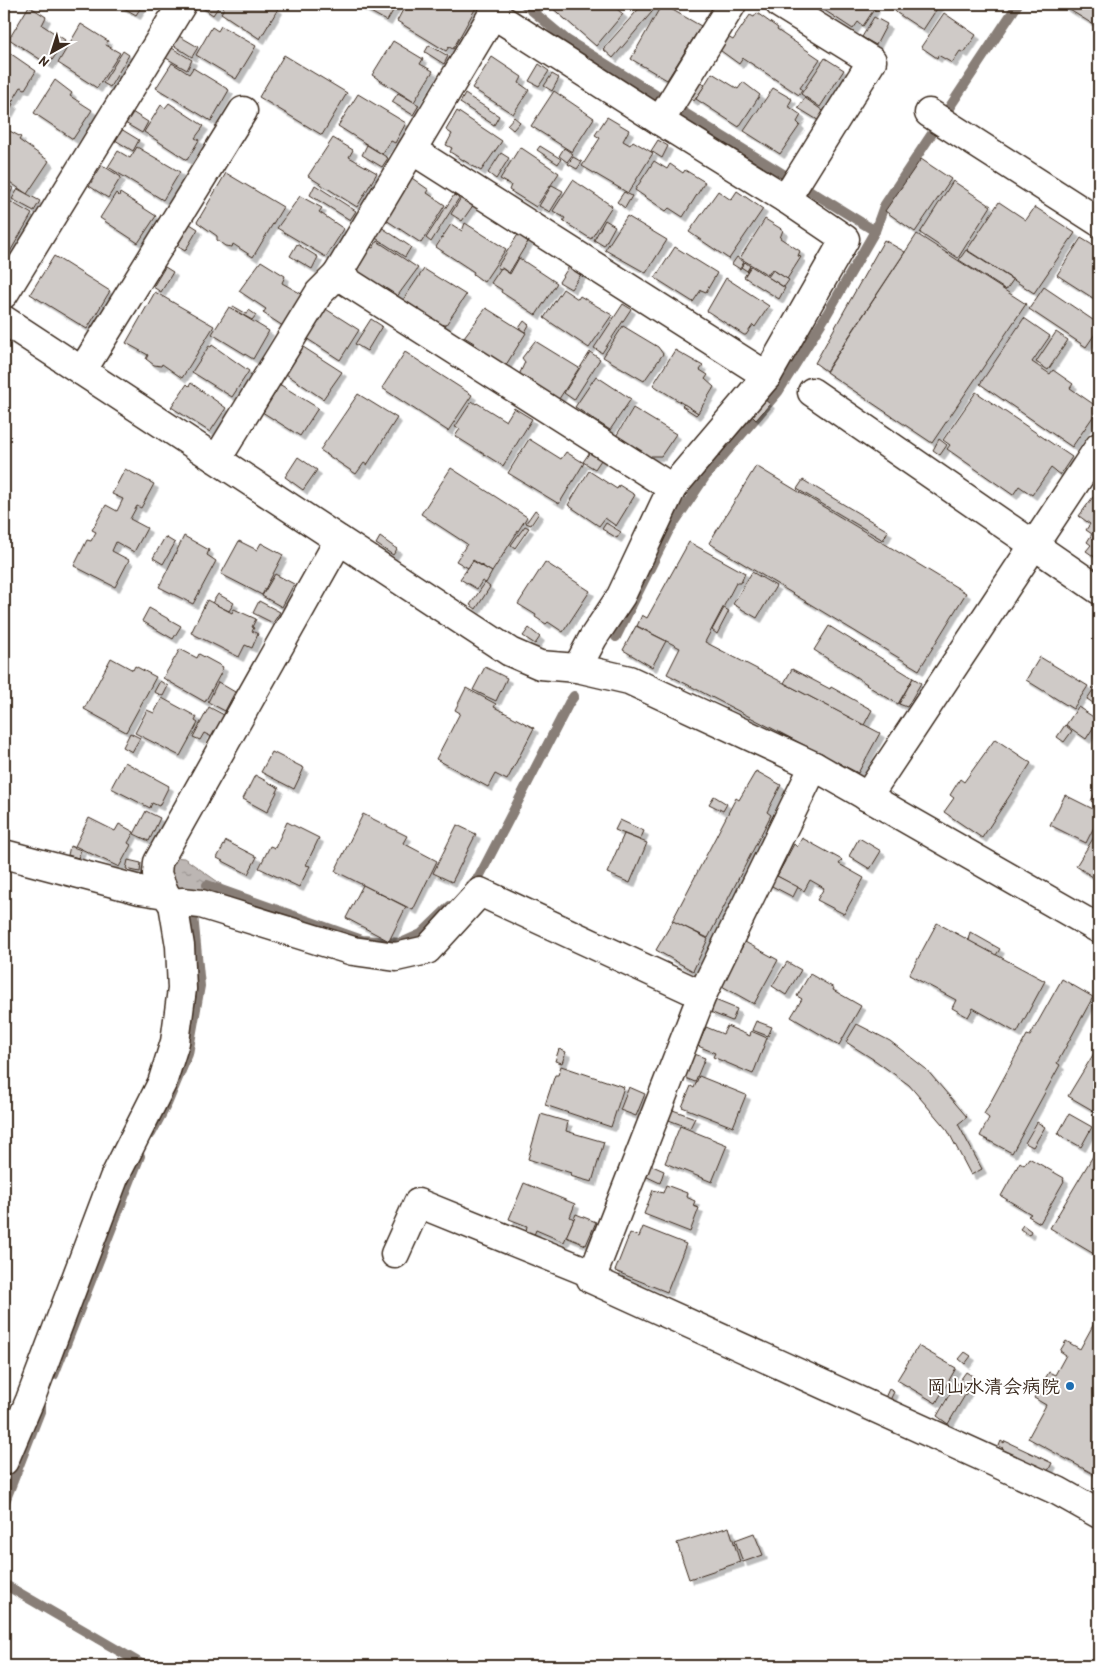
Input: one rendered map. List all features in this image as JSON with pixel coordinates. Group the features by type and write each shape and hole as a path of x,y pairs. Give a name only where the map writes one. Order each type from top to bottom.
{"street":[{"path":"4,294 182,4"},
{"path":"667,109 730,4"},
{"path":"780,4 872,61 793,188"},
{"path":"217,459 319,293 337,275 494,14 667,109 793,188 845,239 767,376 672,488 620,596 593,638 577,668"},
{"path":"82,371 242,111"},
{"path":"936,118 1099,222"},
{"path":"412,150 767,376"},
{"path":"337,275 672,488"},
{"path":"4,320 510,652 540,665 577,668 629,680 814,766 1099,929"},
{"path":"812,392 1099,590"},
{"path":"867,797 1099,447"},
{"path":"4,1461 30,1400 114,1178 162,1083 175,1042 182,990 180,946 173,894 158,862 339,540"},
{"path":"814,766 702,995 591,1279 1058,1491 1099,1514"},
{"path":"4,854 140,890 173,894 353,951 396,957 427,950 480,892 702,995"},
{"path":"394,1254 418,1203 593,1274"}],"water":[{"path":"173,857 184,858 221,884 218,897 177,895 167,874"}],"building":[{"path":"117,4 143,4 136,15"},
{"path":"197,4 216,4 219,6 213,15"},
{"path":"217,4 270,4 278,9 260,39 221,13 224,8"},
{"path":"356,4 397,4 387,21"},
{"path":"406,4 478,4 453,49 449,47 446,51 397,21"},
{"path":"552,4 611,4 623,14 596,46 550,6"},
{"path":"643,4 654,4 657,6 613,58 603,49"},
{"path":"662,4 701,26 667,80 631,59"},
{"path":"815,4 869,4 875,8 863,26 858,22 853,29"},
{"path":"888,4 940,4 923,30 897,13"},
{"path":"1060,4 1099,4 1099,28"},
{"path":"29,6 46,17 42,25 65,40 49,65 9,39"},
{"path":"757,13 778,28 777,30 820,59 800,88 802,89 799,95 743,58 739,64 717,48 726,36 733,40 750,15 754,17"},
{"path":"944,13 976,35 964,53 960,51 952,63 938,55 937,58 921,47"},
{"path":"874,17 887,24 876,45 862,37"},
{"path":"81,24 108,41 106,45 120,53 97,88 58,63"},
{"path":"221,26 256,46 236,79 196,55 212,27 218,31"},
{"path":"179,36 198,47 192,57 173,45"},
{"path":"393,41 423,59 420,64 433,71 414,102 372,75"},
{"path":"429,45 448,56 444,64 425,52"},
{"path":"172,48 192,60 187,70 166,58"},
{"path":"4,49 36,71 25,89 21,87 12,102 4,97"},
{"path":"123,51 129,55 110,87 103,83"},
{"path":"284,55 347,93 322,135 259,97"},
{"path":"492,57 522,77 519,83 529,90 513,114 472,88"},
{"path":"825,58 844,70 820,107 801,94"},
{"path":"172,63 189,74 193,68 229,90 211,121 156,88"},
{"path":"539,64 549,71 539,86 529,81"},
{"path":"712,73 738,89 743,82 760,95 739,127 696,99"},
{"path":"552,74 559,78 552,91 544,86"},
{"path":"55,80 72,93 70,96 92,110 73,139 34,113"},
{"path":"698,81 705,85 694,101 688,97"},
{"path":"773,88 792,99 788,106 801,115 797,122 800,125 780,154 744,131"},
{"path":"554,91 594,118 572,152 531,126"},
{"path":"398,93 419,105 413,115 392,102"},
{"path":"358,94 406,123 395,143 391,141 382,154 338,126"},
{"path":"465,94 499,116 494,125 460,103"},
{"path":"4,98 13,104 8,113 4,110"},
{"path":"805,98 826,113 821,122 798,108"},
{"path":"169,103 204,126 195,138 199,140 187,160 144,132 161,105 165,108"},
{"path":"457,111 502,141 481,171 450,152 452,148 446,145 452,134 446,130"},
{"path":"132,112 148,122 142,133 125,123"},
{"path":"514,117 520,122 513,130 507,125"},
{"path":"607,117 629,130 623,141 630,145 633,141 653,153 628,193 582,166 600,138 595,135"},
{"path":"6,129 21,137 19,140 49,161 27,194 4,178 4,131"},
{"path":"121,129 139,140 133,151 115,140"},
{"path":"333,138 353,150 349,157 377,173 357,207 308,176"},
{"path":"658,140 668,146 662,158 651,151"},
{"path":"367,145 388,158 382,167 362,155"},
{"path":"540,146 561,159 558,164 537,150"},
{"path":"137,147 180,172 163,200 108,167 118,151 130,158"},
{"path":"520,147 559,173 536,207 509,190 511,185 500,179"},
{"path":"564,148 573,154 567,162 559,156"},
{"path":"501,153 509,158 496,179 488,173"},
{"path":"573,157 582,162 577,169 568,164"},
{"path":"921,159 951,179 915,232 885,211"},
{"path":"654,161 667,169 670,164 683,173 685,170 705,182 683,217 669,208 666,211 635,190"},
{"path":"102,165 121,177 108,198 89,186"},
{"path":"226,173 283,207 253,257 233,244 232,247 225,246 217,240 217,236 197,222"},
{"path":"409,176 429,190 427,193 445,205 421,243 383,218"},
{"path":"573,180 612,206 591,239 563,221 565,218 553,211"},
{"path":"953,181 991,206 958,258 920,233"},
{"path":"4,183 13,188 8,198 4,196"},
{"path":"315,185 356,211 350,220 310,195"},
{"path":"552,185 563,191 550,212 539,206"},
{"path":"18,189 40,201 34,211 12,199"},
{"path":"718,191 731,200 737,191 763,209 729,259 689,232"},
{"path":"624,192 632,196 625,208 617,202"},
{"path":"116,193 119,196 120,193 156,216 138,243 100,218"},
{"path":"454,195 459,198 431,242 426,238"},
{"path":"300,196 322,208 319,212 344,229 326,257 277,228"},
{"path":"462,196 474,204 462,221 451,214"},
{"path":"4,198 32,214 4,262"},
{"path":"999,202 1026,220 1035,207 1075,233 1034,293 967,250"},
{"path":"627,216 667,240 646,273 605,250"},
{"path":"765,219 783,230 780,238 800,251 798,256 801,257 787,279 772,269 768,275 740,258"},
{"path":"605,220 615,226 604,246 594,240"},
{"path":"465,223 506,249 484,282 473,274 474,272 436,247 451,224 462,231"},
{"path":"190,224 198,229 185,251 177,246"},
{"path":"378,225 411,247 405,257 371,235"},
{"path":"519,233 529,240 509,273 497,267"},
{"path":"917,234 1026,304 932,443 826,372"},
{"path":"1081,238 1099,249 1099,302 1057,275"},
{"path":"884,240 905,252 826,371 815,363"},
{"path":"377,241 418,268 396,298 354,270 370,247 373,248"},
{"path":"297,244 318,257 312,269 290,256"},
{"path":"675,247 717,273 706,292 701,290 693,302 655,278"},
{"path":"966,250 1013,280 1006,290 959,260"},
{"path":"54,256 110,291 87,329 30,294"},
{"path":"737,257 744,262 740,269 732,264"},
{"path":"519,258 557,283 536,315 501,292 502,290 491,283 501,268 510,274"},
{"path":"261,261 285,276 282,283 307,297 286,328 263,313 266,309 239,291"},
{"path":"745,262 750,266 747,271 741,267"},
{"path":"570,265 582,273 571,289 559,282"},
{"path":"751,266 785,288 779,299 744,277"},
{"path":"165,267 173,272 161,292 153,287"},
{"path":"424,269 466,295 443,329 403,300"},
{"path":"773,270 789,280 784,287 768,277"},
{"path":"726,278 769,306 755,327 753,325 746,335 707,311"},
{"path":"1044,287 1099,324 1099,328 1086,347 1029,309"},
{"path":"563,289 578,299 580,296 612,315 589,348 544,318"},
{"path":"155,292 214,326 182,378 162,364 161,366 154,365 146,359 148,355 126,343"},
{"path":"310,299 359,330 340,360 292,329"},
{"path":"623,304 631,309 602,353 594,348"},
{"path":"233,306 247,314 249,310 256,315 252,320 231,308"},
{"path":"229,307 269,331 253,359 212,334"},
{"path":"486,308 526,333 504,368 472,346 474,343 464,337"},
{"path":"1024,318 1050,336 1032,362 1050,374 1053,370 1073,384 1070,388 1099,408 1072,447 980,384"},
{"path":"371,319 382,326 367,351 355,344"},
{"path":"524,321 529,325 525,332 519,328"},
{"path":"623,326 658,347 663,354 644,381 603,357"},
{"path":"1056,332 1068,340 1048,370 1036,362"},
{"path":"535,341 579,368 557,402 519,375 525,362 522,358"},
{"path":"212,345 249,371 232,397 192,372 209,346 211,347"},
{"path":"300,345 342,372 323,399 283,372"},
{"path":"675,350 703,366 700,370 708,375 705,379 714,387 698,413 653,385"},
{"path":"405,352 472,395 448,431 382,388"},
{"path":"590,352 600,359 574,400 564,393"},
{"path":"596,376 631,399 610,430 575,407"},
{"path":"276,382 318,408 300,436 259,410"},
{"path":"191,383 226,408 210,432 171,407 187,384 189,386"},
{"path":"976,392 1072,457 1060,475 1051,468 1032,495 1019,486 1013,495 947,449 950,445 943,440"},
{"path":"358,394 397,418 367,465 364,463 356,474 320,450"},
{"path":"764,399 770,404 756,420 750,414"},
{"path":"472,401 506,421 514,408 532,419 503,466 455,436 460,429 455,427"},
{"path":"684,404 698,413 696,415 682,406"},
{"path":"633,408 676,434 661,456 651,456 649,459 615,438"},
{"path":"529,439 561,459 566,452 584,463 559,504 508,473"},
{"path":"939,439 947,445 940,455 933,450"},
{"path":"592,449 603,457 595,469 583,462"},
{"path":"298,457 317,470 303,490 285,477"},
{"path":"756,466 966,593 919,670 709,543"},
{"path":"451,468 527,517 492,572 473,560 468,568 456,561 467,544 421,514"},
{"path":"125,469 154,484 141,508 137,506 130,519 147,528 134,552 116,542 112,551 129,560 115,587 74,566 87,540 91,541 96,532 92,530 106,505 117,511 123,499 112,494"},
{"path":"589,471 617,489 619,485 635,495 616,526 605,518 599,526 568,505"},
{"path":"803,480 888,531 883,540 797,489"},
{"path":"1099,495 1099,560 1086,551 1091,545 1087,542 1092,534 1086,530 1090,524 1079,516 1093,497 1096,499"},
{"path":"535,510 539,513 531,525 526,523"},
{"path":"606,523 621,532 617,538 602,529"},
{"path":"525,526 529,528 515,548 511,545"},
{"path":"184,536 209,550 207,555 216,561 193,604 159,587"},
{"path":"165,537 175,543 163,564 153,558"},
{"path":"380,537 397,549 393,555 376,544"},
{"path":"239,541 257,550 261,543 283,555 262,595 221,574"},
{"path":"689,542 745,573 741,583 736,583 705,642 880,733 858,773 667,674 680,648 637,626 642,615 647,618"},
{"path":"473,561 492,572 486,583 482,581 477,589 460,579"},
{"path":"545,562 590,591 563,632 548,622 546,624 535,617 536,615 518,604"},
{"path":"752,572 776,586 757,618 733,604"},
{"path":"275,574 294,584 282,607 262,596"},
{"path":"485,583 490,587 476,609 470,605"},
{"path":"218,594 234,603 229,611 212,603"},
{"path":"207,600 232,613 234,609 256,619 252,631 258,634 252,648 245,645 239,657 191,633"},
{"path":"259,601 280,612 273,623 253,613"},
{"path":"149,608 181,626 173,639 142,621"},
{"path":"724,608 729,611 717,634 712,630"},
{"path":"636,626 666,641 652,667 623,650"},
{"path":"829,626 913,678 898,704 814,650"},
{"path":"529,628 540,637 535,644 523,636"},
{"path":"180,649 197,658 199,654 223,667 205,702 163,678"},
{"path":"1040,657 1088,686 1073,709 1026,680"},
{"path":"111,658 133,670 135,666 156,677 126,732 84,709"},
{"path":"485,667 507,678 496,701 473,690"},
{"path":"792,669 830,689 831,687 872,710 864,725 784,683"},
{"path":"913,678 921,683 907,707 899,704"},
{"path":"160,681 168,686 163,696 154,692"},
{"path":"1099,681 1099,707 1087,699"},
{"path":"218,682 235,692 225,711 208,702"},
{"path":"466,688 496,704 494,707 534,728 507,780 495,774 488,787 436,759 460,713 455,710"},
{"path":"162,698 197,717 195,721 198,723 180,756 135,733 147,710 154,713"},
{"path":"209,707 224,715 212,737 204,733 200,740 193,737"},
{"path":"1078,707 1098,720 1086,739 1066,725"},
{"path":"1065,725 1072,731 1064,742 1057,737"},
{"path":"130,733 140,738 132,752 123,747"},
{"path":"995,739 1031,763 982,838 944,812 954,798 950,795 960,779 964,782"},
{"path":"272,752 304,768 294,789 261,772"},
{"path":"125,762 169,786 159,806 152,803 150,808 111,788"},
{"path":"756,771 781,785 767,812 771,815 708,938 672,921 736,798 739,800"},
{"path":"255,775 279,788 267,812 243,799"},
{"path":"1099,785 1099,807 1091,801"},
{"path":"1065,795 1099,812 1099,817 1086,843 1050,825"},
{"path":"714,796 727,804 723,811 709,804"},
{"path":"146,811 160,818 149,841 134,834"},
{"path":"363,814 407,836 403,843 437,861 413,910 335,871"},
{"path":"89,818 115,831 119,824 134,832 128,843 131,845 119,867 75,846"},
{"path":"620,820 644,831 640,840 615,830"},
{"path":"287,822 319,838 306,865 310,866 299,887 259,868 270,846 275,848"},
{"path":"457,825 476,834 452,882 433,873"},
{"path":"1099,829 1099,881 1076,866"},
{"path":"624,834 647,843 630,883 607,873"},
{"path":"802,838 842,860 839,864 864,878 844,914 817,900 824,888 810,880 804,891 777,876 794,844 797,847"},
{"path":"859,838 881,851 870,869 849,856"},
{"path":"226,841 257,857 248,874 217,858"},
{"path":"70,846 81,850 78,858 68,855"},
{"path":"778,857 785,861 777,876 798,887 793,897 768,884"},
{"path":"128,860 141,863 140,872 126,869"},
{"path":"363,885 406,907 389,941 346,918"},
{"path":"673,921 708,939 693,971 656,950"},
{"path":"937,923 1045,981 1017,1033 973,1008 968,1017 952,1008 956,1000 909,975"},
{"path":"970,932 1000,949 996,955 968,940"},
{"path":"745,942 778,960 754,1004 720,985"},
{"path":"787,962 801,970 786,995 772,986"},
{"path":"810,974 861,1006 839,1045 791,1017 802,999 797,996"},
{"path":"1062,979 1093,997 1057,1063 1060,1065 1012,1153 980,1136 989,1118 984,1114 1027,1035 1030,1036"},
{"path":"715,1000 737,1009 732,1021 710,1012"},
{"path":"756,1021 772,1027 768,1036 752,1030"},
{"path":"857,1024 890,1041 926,1069 967,1117 958,1124 982,1169 971,1175 948,1131 909,1085 846,1042"},
{"path":"727,1026 750,1036 751,1031 767,1038 753,1074 713,1057 715,1053 698,1046 706,1027 723,1034"},
{"path":"1099,1045 1099,1114 1068,1096"},
{"path":"559,1049 566,1052 562,1063 555,1061"},
{"path":"692,1053 705,1058 695,1082 683,1077"},
{"path":"561,1066 624,1087 611,1127 545,1105 555,1075 558,1075"},
{"path":"699,1076 746,1095 733,1127 682,1107 691,1086 694,1088"},
{"path":"629,1087 645,1094 636,1116 620,1110"},
{"path":"670,1109 695,1118 690,1128 666,1119"},
{"path":"541,1114 568,1122 566,1131 604,1142 592,1182 570,1176 571,1173 528,1159"},
{"path":"1069,1114 1092,1127 1081,1147 1058,1134"},
{"path":"1037,1122 1045,1127 1033,1147 1025,1143"},
{"path":"680,1126 727,1145 712,1182 665,1163"},
{"path":"1099,1146 1099,1257 1050,1228"},
{"path":"1029,1158 1064,1178 1040,1223 1028,1216 1031,1214 1001,1196 1020,1162 1024,1165"},
{"path":"648,1164 664,1171 660,1183 643,1175"},
{"path":"524,1183 575,1204 570,1217 574,1219 564,1242 536,1230 534,1235 526,1231 527,1226 509,1219"},
{"path":"666,1185 687,1193 686,1197 695,1201 693,1206 699,1208 690,1232 644,1214 653,1190 663,1193"},
{"path":"576,1214 596,1222 586,1245 566,1237"},
{"path":"1023,1225 1031,1231 1029,1235 1020,1229"},
{"path":"643,1227 686,1244 667,1292 615,1271 630,1233 639,1237"},
{"name":"岡山水清会病院","path":"1097,1318 1099,1319 1099,1477 1028,1438 1046,1405 1034,1398 1049,1372 1055,1375 1066,1355 1060,1351 1066,1341 1080,1349"},
{"path":"918,1346 956,1368 936,1403 897,1380"},
{"path":"965,1352 971,1356 965,1364 959,1359"},
{"path":"966,1372 974,1377 967,1388 958,1383"},
{"path":"956,1383 968,1390 948,1424 937,1416"},
{"path":"889,1389 894,1392 889,1402 884,1400"},
{"path":"1001,1441 1004,1443 1005,1441 1052,1463 1048,1471 1001,1450 1003,1448 999,1446"},
{"path":"729,1527 740,1562 689,1579 677,1543"},
{"path":"754,1533 763,1555 743,1562 735,1540"}],"waterway":[{"path":"524,4 567,40 875,231"},
{"path":"616,637 668,532 705,477 778,392 827,314 875,231 884,206 1018,4"},
{"path":"469,887 479,877 574,696"},
{"path":"207,885 362,940 401,943 421,934 450,906"},
{"path":"151,1134 167,1104 188,1054 200,986 191,906"},
{"path":"54,1375 140,1156"},
{"path":"4,1504 41,1409"},
{"path":"4,1584 145,1666"}],"place":[{"name":"岡山水清会病院","path":"1070,1386"}]}
